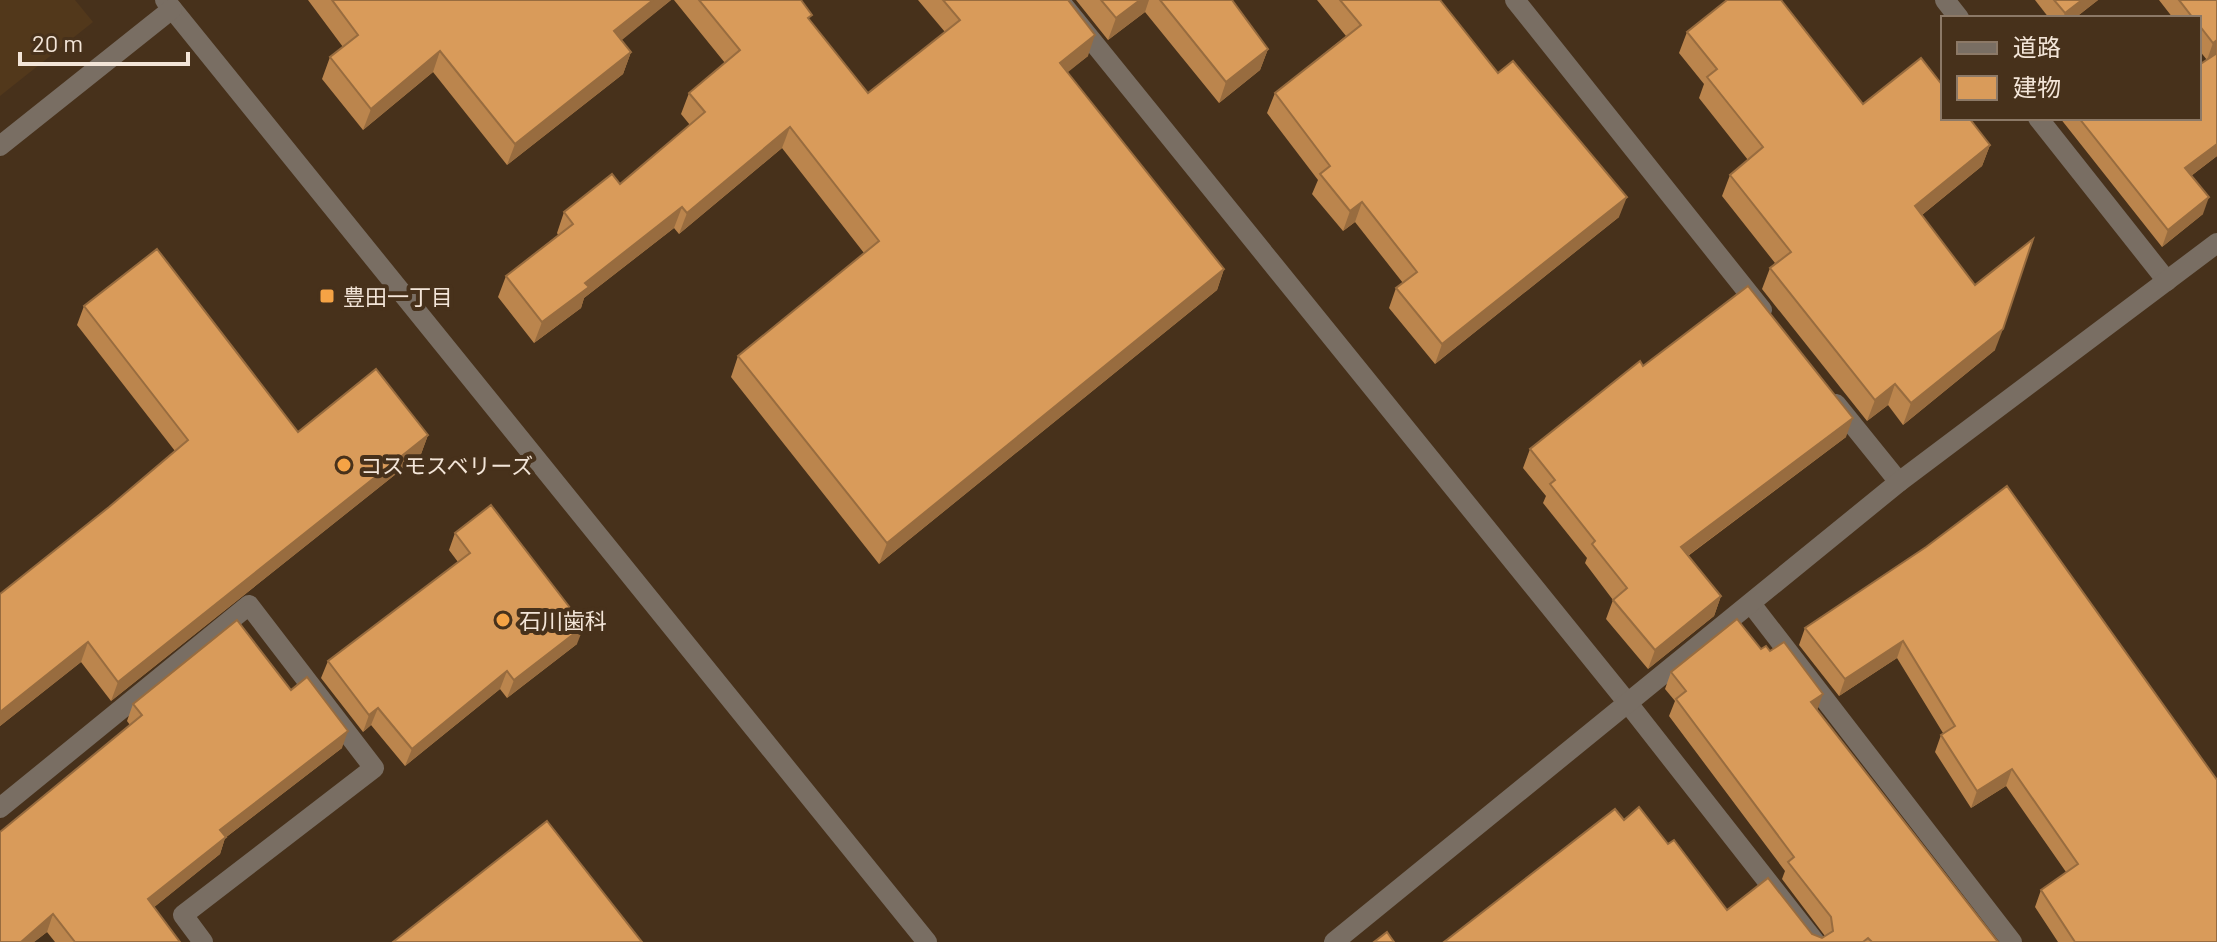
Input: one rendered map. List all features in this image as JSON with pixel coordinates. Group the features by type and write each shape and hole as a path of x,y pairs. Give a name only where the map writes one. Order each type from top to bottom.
{"street":[{"path":"1059,0 1627,702 1815,942"},
{"path":"1515,0 1771,322"},
{"path":"1945,0 1957,16"},
{"path":"0,146 168,4 927,942"},
{"path":"2040,120 2167,281"},
{"path":"1334,942 1627,702 1752,605 1899,482 2217,243"},
{"path":"1820,383 1899,482"},
{"path":"0,808 249,605 374,768 183,915 203,942"},
{"path":"1752,605 2012,942"}],"shaded area":[{"path":"0,0 75,0 93,22 0,96"}],"building":[{"path":"332,0 653,0 614,31 631,52 515,144 440,51 371,109 330,57 358,35"},
{"path":"699,0 801,0 812,15 808,18 868,93 960,20 943,0 1068,0 1095,35 1060,63 1224,269 887,543 738,356 879,241 790,127 687,213 682,207 585,283 589,287 542,322 506,276 573,224 564,212 612,174 620,184 705,112 689,93 740,50"},
{"path":"1101,0 1140,0 1116,18"},
{"path":"1160,0 1232,0 1268,49 1226,82"},
{"path":"1340,0 1440,0 1498,73 1513,61 1627,197 1442,344 1396,288 1417,272 1362,202 1350,211 1320,174 1330,166 1275,93 1361,25"},
{"path":"1727,0 1781,0 1863,104 1921,58 1941,83 1941,120 1971,120 1990,145 1915,206 1975,285 2033,239 2003,329 1911,403 1895,384 1875,400 1770,268 1791,252 1730,175 1763,147 1707,77 1717,69 1687,32"},
{"path":"2054,0 2082,0 2065,13"},
{"path":"2179,0 2217,0 2217,40 2213,43 2201,28 2201,16 2191,16"},
{"path":"2217,53 2217,144 2185,168 2209,197 2168,230 2081,120 2201,120 2201,64"},
{"path":"157,249 298,432 376,369 428,435 118,682 88,642 0,712 0,594 188,440 84,306"},
{"path":"1748,286 1853,418 1681,547 1721,596 1655,650 1613,600 1627,588 1550,484 1555,480 1530,449 1640,361 1643,366"},
{"path":"2007,486 2217,780 2217,942 2075,942 2041,890 2078,864 2012,769 1977,791 1941,735 1955,726 1903,641 1845,679 1805,628 1926,547"},
{"path":"491,505 584,626 514,680 507,671 412,749 378,708 369,715 328,661 470,553 455,533"},
{"path":"1737,619 1761,649 1766,646 1770,651 1784,642 1823,694 1811,702 1998,942 1872,942 1868,938 1863,942 1444,942 1615,809 1624,820 1639,807 1668,844 1674,840 1727,910 1768,878 1812,934 1822,938 1833,931 1831,917 1788,862 1794,857 1676,699 1686,691 1671,672"},
{"path":"237,620 291,690 307,677 348,731 220,830 226,837 148,899 180,942 75,942 53,914 21,942 0,942 0,832 142,715 133,704"},
{"path":"547,821 642,942 393,942"},
{"path":"1387,932 1394,942 1374,942"}],"place":[{"name":"豊田一丁目","path":"327,296"},
{"name":"コスモスベリーズ","path":"344,465"},
{"name":"石川歯科","path":"503,620"}]}
